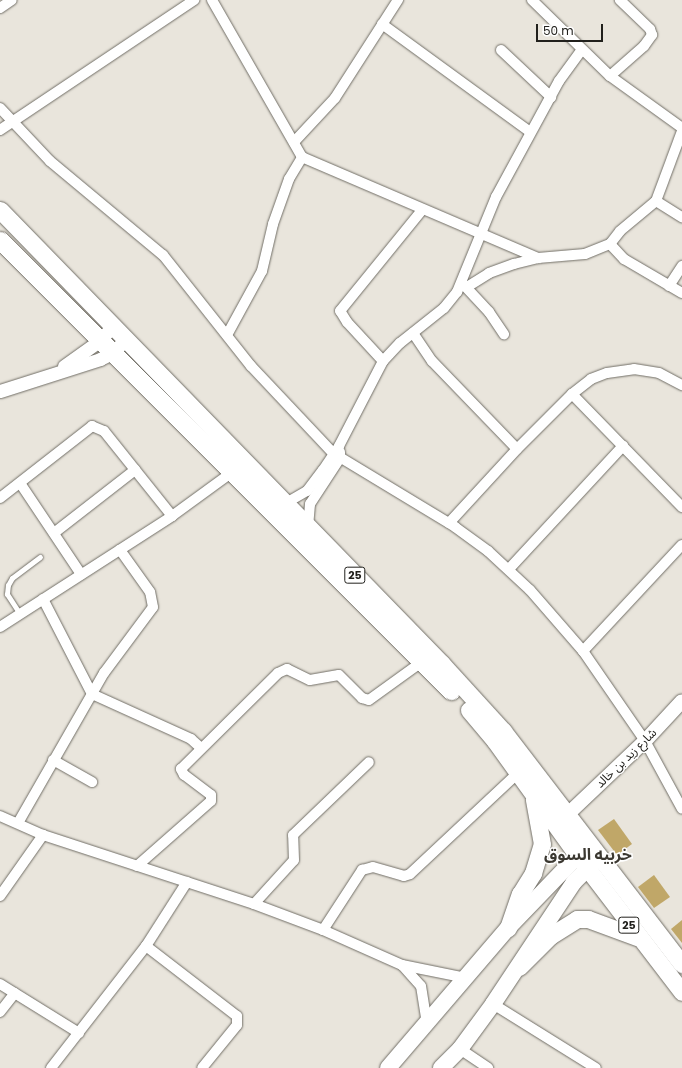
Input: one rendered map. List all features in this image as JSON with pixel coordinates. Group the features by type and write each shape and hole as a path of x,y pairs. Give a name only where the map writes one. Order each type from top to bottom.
{"highway":[{"name":"25","path":"0,210 442,664 503,730 682,964"},
{"name":"25","path":"0,240 231,473 423,661 483,726 638,938 682,992"},
{"path":"508,928 520,894 533,873 542,844 533,796"},
{"path":"519,967 550,936 577,919 588,919 638,938"}],"main road":[{"name":"شارع زيد بن خالد","path":"568,814 645,742 682,701"},
{"path":"388,1068 508,928 582,863 595,849"},
{"path":"441,1068 460,1049 519,967 574,882 582,863"}],"street":[{"path":"0,8 12,0"},
{"path":"0,130 13,123 194,0"},
{"path":"212,0 302,157 422,210 538,258"},
{"path":"294,142 335,98 398,0"},
{"path":"532,0 610,76 682,128"},
{"path":"610,76 644,46 652,35 650,30 620,0"},
{"path":"382,24 530,132"},
{"path":"465,285 479,234 530,132 582,49"},
{"path":"501,50 551,97"},
{"path":"0,108 13,123 74,182 162,255 268,385 337,452 449,523 509,569 583,651 645,742 682,809"},
{"path":"308,527 310,504 383,361 449,302 465,285 502,268 538,258 585,254 610,244 620,231 656,201 682,131"},
{"path":"227,334 262,270 275,218 289,179 302,157"},
{"path":"656,201 682,217"},
{"path":"383,361 347,322 340,311 422,210"},
{"path":"610,244 624,259 682,293"},
{"path":"668,286 682,266"},
{"path":"465,285 504,334"},
{"path":"53,374 99,341 113,326"},
{"path":"413,333 432,361 517,449"},
{"path":"0,391 112,353 126,339"},
{"path":"449,523 517,449 572,394 591,379 607,373 634,369 659,373 682,385"},
{"path":"572,394 682,507"},
{"path":"0,498 92,426 104,431 172,516"},
{"path":"509,569 623,446"},
{"path":"286,503 310,488 337,452"},
{"path":"54,533 135,470"},
{"path":"0,628 172,516 231,473"},
{"path":"20,483 81,574"},
{"path":"583,651 682,545"},
{"path":"18,823 52,760 92,694 152,607 150,592 120,550"},
{"path":"43,599 92,694 191,739 201,748"},
{"path":"137,866 211,801 211,795 184,775 181,769 201,748 214,739 283,670 310,680 339,675 362,698 369,700 423,661"},
{"path":"52,760 92,782"},
{"path":"254,904 294,860 293,835 370,762"},
{"path":"323,930 362,870 373,867 401,876 410,874 517,774"},
{"path":"0,816 44,835 254,904 323,930 402,965 466,978"},
{"path":"0,896 44,835"},
{"path":"51,1068 146,946 187,882"},
{"path":"146,946 237,1016 237,1025 202,1068"},
{"path":"402,965 421,986 427,1024"},
{"path":"0,984 79,1032"},
{"path":"0,1012 15,993"},
{"path":"493,1004 596,1068"},
{"path":"460,1049 488,1068"}],"lane":[{"path":"20,614 7,594 8,585 12,578 40,557"}],"building":[{"path":"614,819 632,844 617,855 598,830"},
{"path":"654,875 670,897 654,908 638,887"},
{"path":"682,920 682,943 671,929"}],"district":[{"name":"خربیه السوق","path":"588,855"}]}
